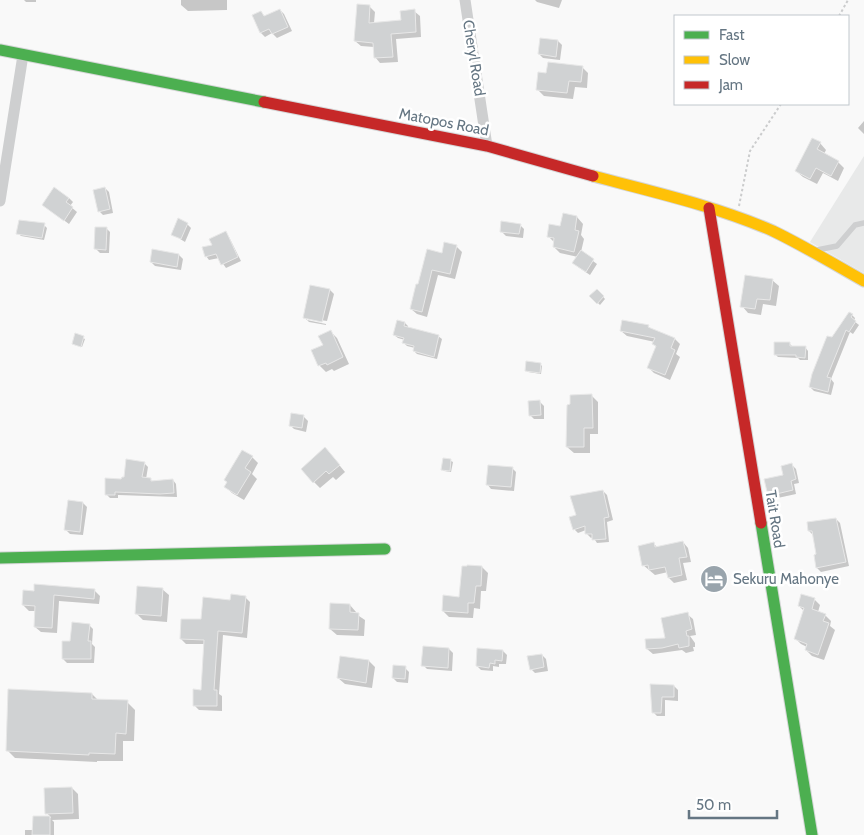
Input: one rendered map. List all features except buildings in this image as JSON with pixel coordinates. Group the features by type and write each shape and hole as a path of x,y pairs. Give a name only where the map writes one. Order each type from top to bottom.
{"street":[{"name":"Cheryl Road","path":"465,0 487,146"},
{"name":"Matopos Road","path":"0,50 487,146 709,208 772,231 812,251 864,281"},
{"path":"0,200 23,55"},
{"name":"Tait Road","path":"709,208 812,835"},
{"path":"0,558 385,549"}],"lane":[{"path":"812,251 837,246 855,225 864,223"}],"path":[{"path":"840,15 848,0"},
{"path":"736,218 750,151 781,105"}],"shaded area":[{"path":"864,156 864,273 810,242"}],"traffic: fast":[{"path":"0,50 264,102"},
{"path":"761,523 812,835"},
{"path":"0,558 385,549"}],"traffic: slow":[{"path":"593,176 684,200 751,222 796,243 864,281"}],"traffic: jam":[{"path":"264,102 487,146 593,176"},
{"path":"709,208 761,523"}],"place":[{"name":"Sekuru Mahonye","path":"714,579"}]}
